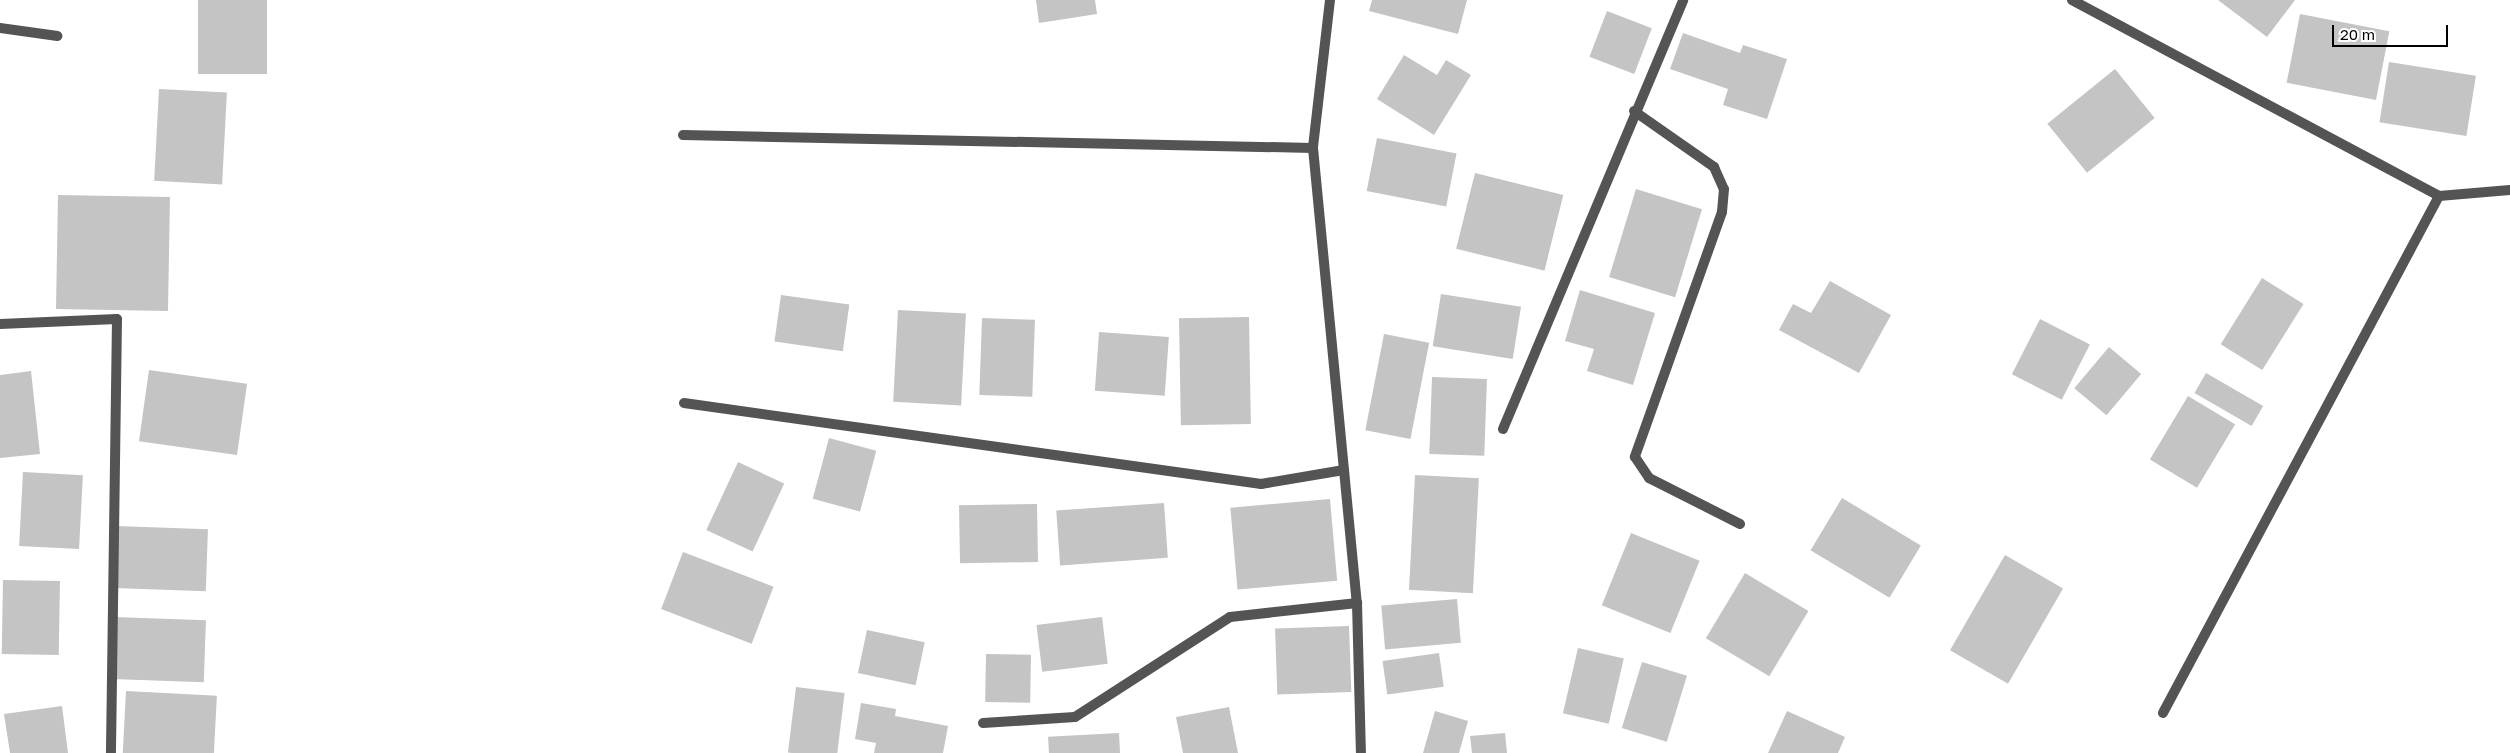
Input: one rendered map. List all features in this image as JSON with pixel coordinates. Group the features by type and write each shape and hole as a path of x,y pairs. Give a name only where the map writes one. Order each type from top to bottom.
{"street":[{"path":"1330,0 1313,148 1357,603 1361,753"},
{"path":"1503,429 1634,111 1683,0"},
{"path":"2072,0 2439,196 2510,190"},
{"path":"0,28 57,36"},
{"path":"1634,111 1714,167 1724,188 1722,212 1635,457 1649,478 1740,524"},
{"path":"683,135 1313,148"},
{"path":"2163,713 2439,196"},
{"path":"0,324 117,319 111,753"},
{"path":"684,402 1261,484 1344,470"},
{"path":"983,723 1075,717 1230,618 1357,603"}],"building":[{"path":"198,0 267,0 267,74 198,74"},
{"path":"1036,0 1095,0 1097,14 1039,23"},
{"path":"1372,0 1467,0 1458,34 1369,11"},
{"path":"2218,0 2295,0 2267,37"},
{"path":"1607,11 1652,28 1634,74 1589,57"},
{"path":"2300,14 2389,31 2376,100 2287,83"},
{"path":"1683,33 1740,53 1743,45 1787,59 1767,119 1723,105 1728,89 1670,69"},
{"path":"1404,55 1437,75 1446,60 1471,75 1434,135 1377,99"},
{"path":"2389,62 2476,76 2466,136 2379,122"},
{"path":"2115,69 2155,118 2087,173 2047,124"},
{"path":"159,89 227,93 222,184 154,181"},
{"path":"1377,138 1457,153 1446,206 1367,191"},
{"path":"1475,173 1563,195 1544,271 1456,249"},
{"path":"1636,189 1702,209 1675,297 1609,277"},
{"path":"58,195 170,197 168,311 56,309"},
{"path":"2262,278 2304,304 2262,370 2221,344"},
{"path":"1830,281 1891,315 1859,373 1779,330 1793,304 1811,313"},
{"path":"1580,290 1655,313 1633,385 1587,371 1594,349 1565,341"},
{"path":"1441,294 1521,307 1513,359 1433,346"},
{"path":"781,295 849,305 843,351 774,342"},
{"path":"898,310 966,314 961,405 893,402"},
{"path":"1249,317 1251,424 1181,425 1179,318"},
{"path":"982,318 1035,320 1032,397 979,395"},
{"path":"2040,319 2090,344 2062,400 2012,374"},
{"path":"1099,332 1169,337 1165,396 1095,391"},
{"path":"1384,334 1429,343 1410,439 1365,430"},
{"path":"2109,347 2141,374 2106,415 2074,388"},
{"path":"149,370 247,384 237,455 139,441"},
{"path":"31,371 40,454 0,458 0,375"},
{"path":"2206,373 2263,406 2252,426 2194,393"},
{"path":"1432,377 1487,379 1484,456 1429,454"},
{"path":"2188,396 2235,424 2197,488 2150,459"},
{"path":"829,438 876,451 860,512 813,499"},
{"path":"738,462 784,484 753,552 706,530"},
{"path":"23,472 83,475 79,549 19,546"},
{"path":"1415,475 1479,478 1473,593 1409,590"},
{"path":"1842,498 1921,545 1889,598 1811,550"},
{"path":"1330,499 1337,581 1238,589 1230,508"},
{"path":"1164,503 1168,558 1060,565 1056,511"},
{"path":"1037,504 1038,562 960,563 959,505"},
{"path":"116,526 208,529 206,591 114,588"},
{"path":"1631,533 1700,561 1670,633 1602,605"},
{"path":"683,552 774,587 752,644 661,609"},
{"path":"2005,555 2063,588 2008,684 1950,650"},
{"path":"1745,573 1808,611 1769,676 1706,638"},
{"path":"3,580 60,581 59,655 2,654"},
{"path":"1457,599 1461,643 1385,649 1381,606"},
{"path":"114,617 206,620 204,682 112,679"},
{"path":"1102,617 1108,664 1042,672 1036,625"},
{"path":"1349,626 1351,692 1277,695 1275,629"},
{"path":"867,630 925,642 916,685 858,673"},
{"path":"1578,648 1624,659 1609,724 1563,713"},
{"path":"1439,653 1444,687 1387,695 1383,661"},
{"path":"986,654 1031,655 1030,703 985,702"},
{"path":"1642,662 1687,676 1667,742 1622,728"},
{"path":"796,687 845,693 837,753 788,753"},
{"path":"126,691 217,696 214,753 123,753"},
{"path":"861,703 896,709 895,716 948,726 943,753 874,753 876,743 855,739"},
{"path":"62,706 68,753 10,753 4,714"},
{"path":"1229,707 1238,753 1183,753 1176,717"},
{"path":"1435,711 1468,721 1459,753 1423,753"},
{"path":"1787,711 1845,737 1838,753 1768,753"},
{"path":"1119,733 1120,753 1049,753 1048,737"},
{"path":"1505,733 1507,753 1472,753 1470,736"}]}
